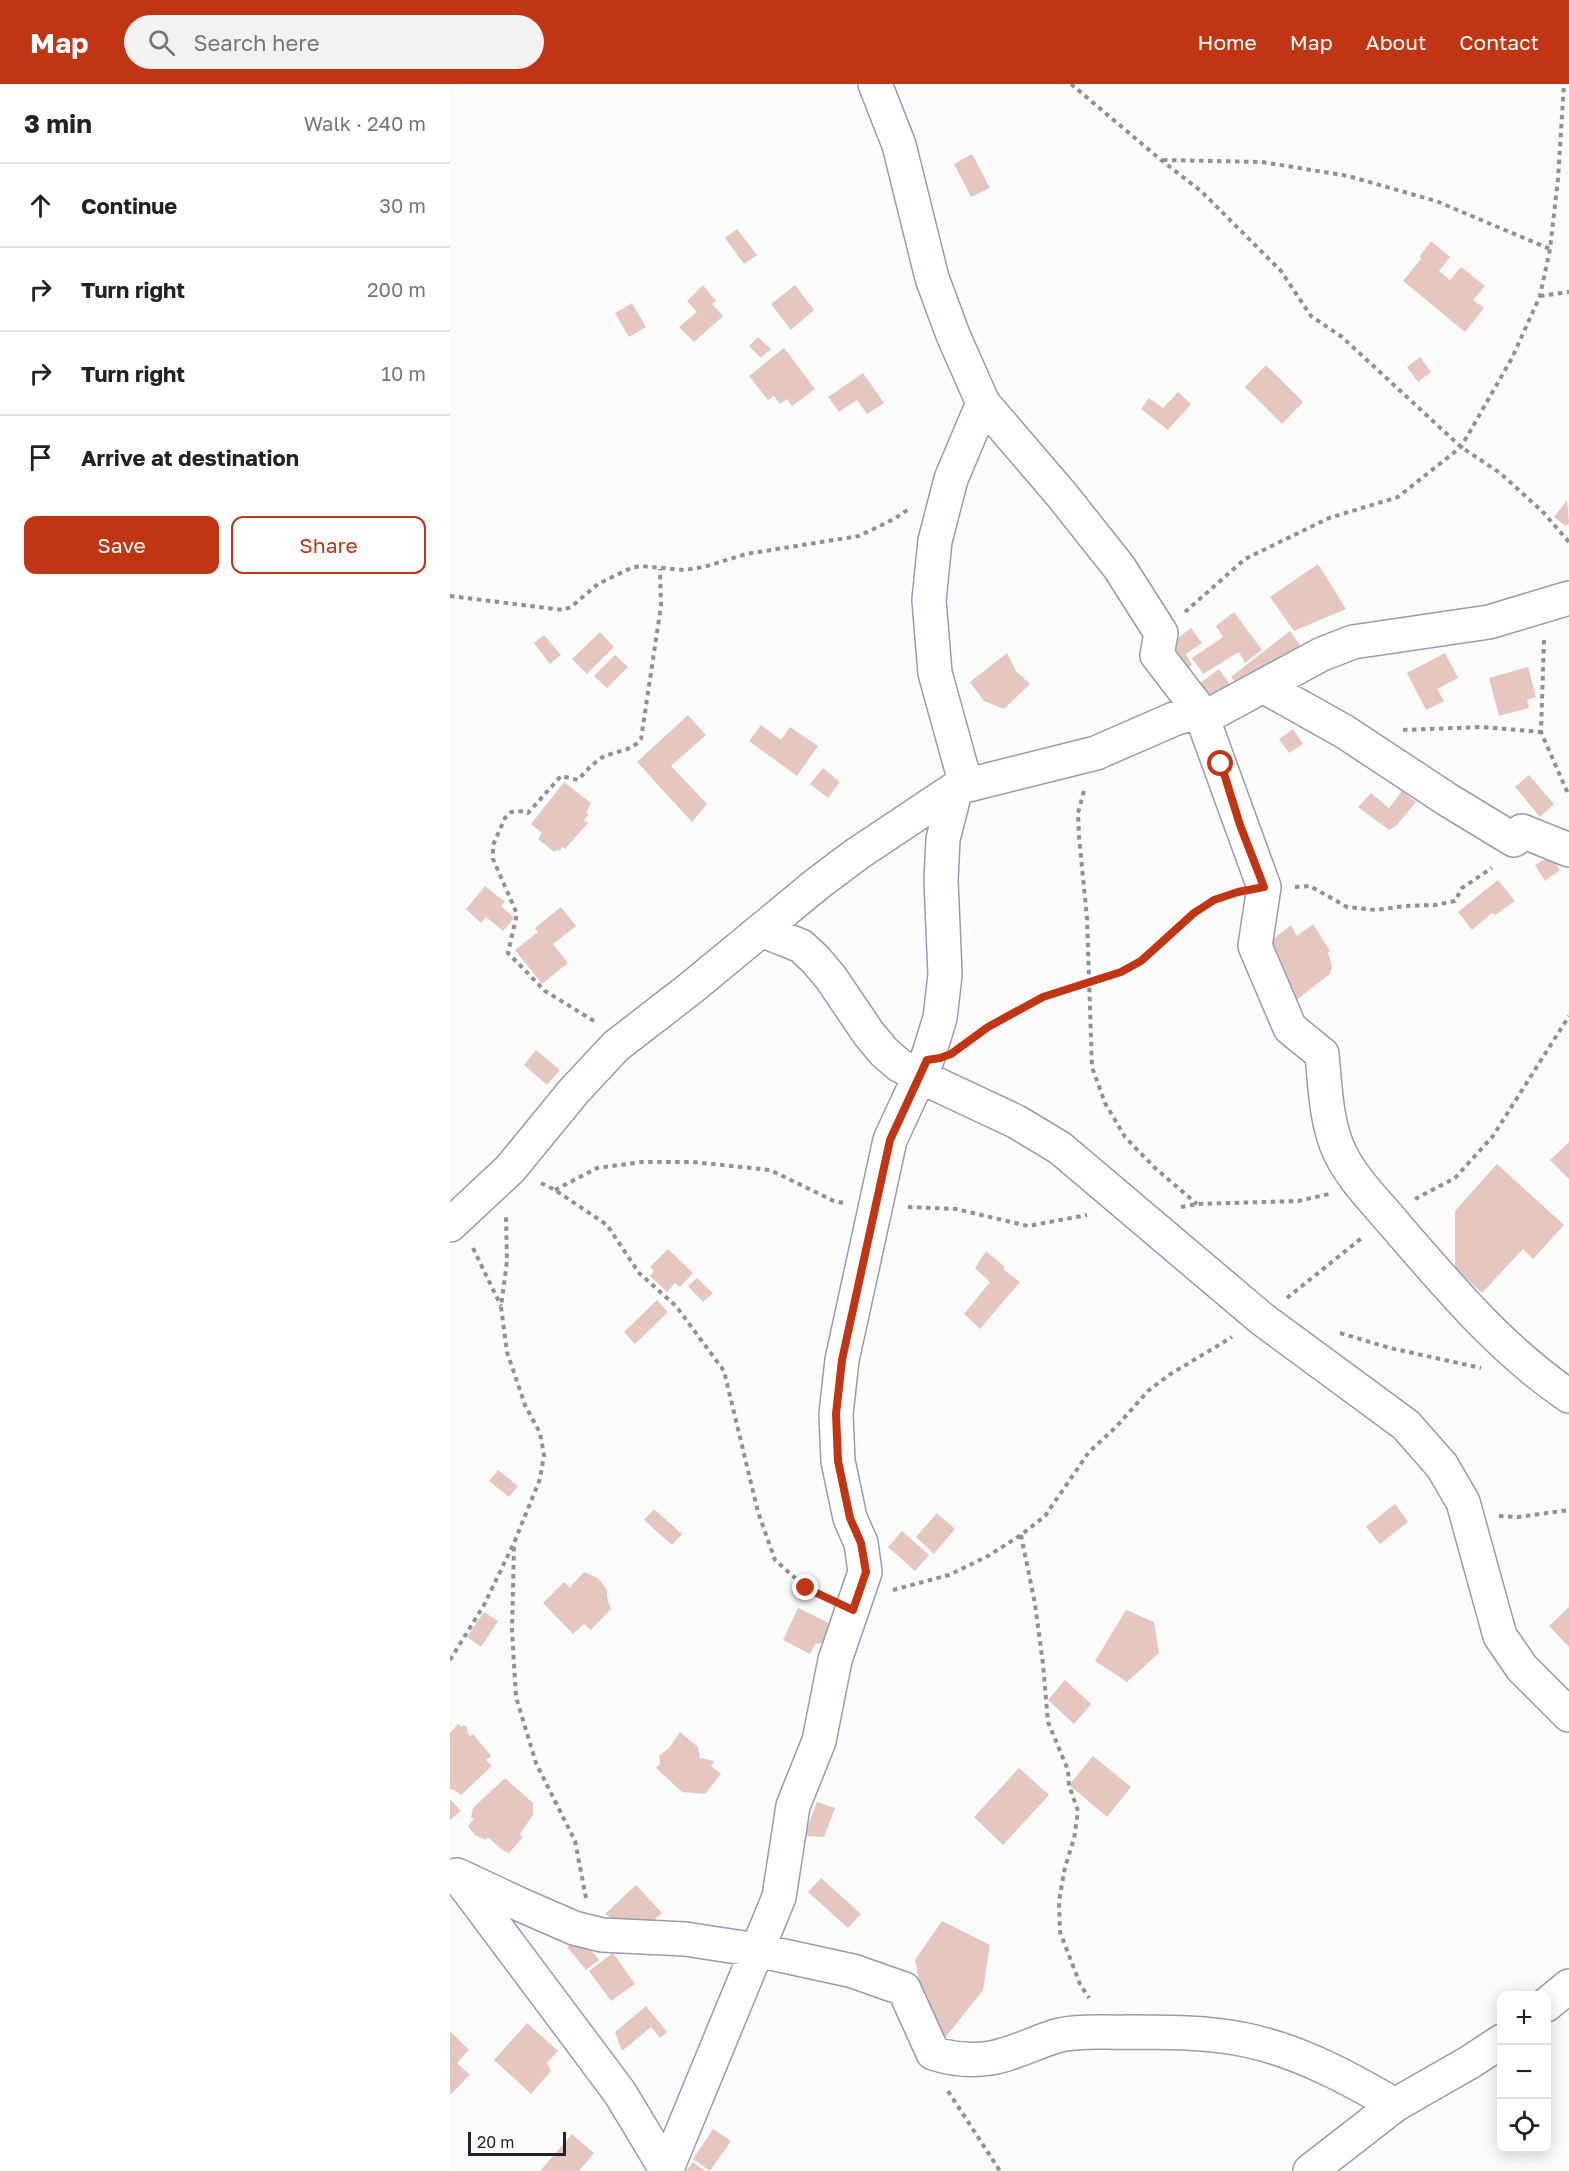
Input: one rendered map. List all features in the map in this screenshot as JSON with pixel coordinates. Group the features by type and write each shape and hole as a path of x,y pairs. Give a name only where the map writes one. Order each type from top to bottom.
{"street":[{"path":"875,84 899,145 932,278 953,335 983,403 1061,494 1119,567 1161,633 1157,655 1200,711 1264,887 1255,946 1290,1028 1322,1054 1327,1108 1340,1153 1363,1188 1496,1337 1541,1377 1569,1396"},
{"path":"666,2170 779,1897 793,1806 819,1741 835,1660 866,1572 861,1543 850,1518 838,1461 836,1414 842,1360 890,1140 923,1068 940,1018 945,975 941,880 943,839 961,787 935,673 929,600 935,541 951,479 983,403"},
{"path":"453,1223 510,1169 574,1091 616,1046 691,988 817,884 857,854 961,787 1096,753 1174,719 1200,711 1213,712 1322,654 1353,642 1489,622 1557,602"},
{"path":"1263,686 1345,732 1448,800 1514,840 1522,831 1569,850"},
{"path":"761,930 801,946 831,978 869,1034 899,1065 923,1068 1060,1148 1262,1319 1406,1425 1442,1466 1463,1502 1500,1636 1522,1668 1569,1715"},
{"path":"454,1871 574,1928 602,1935 685,1939 757,1950 853,1971 904,1989 933,2053 951,2058 991,2058 1060,2035 1094,2031 1183,2032 1246,2040 1310,2060 1395,2104"},
{"path":"454,1871 620,2093 666,2170"},
{"path":"1551,2001 1569,1986"},
{"path":"1310,2171 1395,2104 1497,2044"}],"path":[{"path":"1071,84 1201,191 1281,271 1311,316 1342,337 1461,447 1500,473 1542,511 1569,542"},
{"path":"1161,633 1245,559 1329,518 1398,497 1461,447 1512,358 1540,296 1550,249 1558,179 1564,84"},
{"path":"1161,160 1262,162 1348,176 1436,201 1550,249"},
{"path":"1540,296 1569,292"},
{"path":"450,596 563,610 572,607 598,584 631,568 641,566 684,570 704,567 746,554 859,536 894,519 951,479"},
{"path":"616,1046 593,1020 545,991 508,953 517,914 493,859 493,845 505,818 511,812 528,813 561,776 578,780 592,765 604,757 637,745 641,739 661,606 660,569"},
{"path":"1557,602 1541,732 1569,796"},
{"path":"1402,730 1481,727 1541,732"},
{"path":"1096,753 1078,813 1087,918 1092,1067 1105,1103 1125,1137 1155,1168 1197,1204"},
{"path":"923,1068 951,1054 988,1027 1043,997 1121,972 1141,961 1194,913 1214,900 1264,887 1310,886 1347,907 1376,910 1435,905 1455,901 1462,888 1490,868 1499,868"},
{"path":"450,1660 484,1605 514,1543 540,1479 544,1455 540,1433 525,1405 507,1352 501,1307 507,1260 505,1207 510,1169 555,1190 607,1225 639,1273 676,1306 724,1371 758,1512 775,1560 806,1588 853,1610 893,1590 949,1575 988,1556 1021,1535 1045,1516 1089,1452 1116,1427 1148,1391 1169,1375 1262,1319 1389,1217 1455,1178 1493,1136 1569,1016"},
{"path":"555,1190 597,1168 642,1162 693,1162 770,1170 834,1201 874,1208 956,1209 1028,1226 1086,1215 1137,1213 1197,1204 1298,1201 1363,1188"},
{"path":"453,1223 473,1248 501,1307"},
{"path":"1335,1331 1390,1348 1483,1368"},
{"path":"1463,1502 1485,1514 1518,1517 1569,1510"},
{"path":"1021,1535 1035,1604 1048,1722 1068,1770 1069,1785 1078,1811 1074,1839 1065,1867 1059,1901 1060,1932 1080,1984 1116,2032"},
{"path":"514,1543 512,1631 516,1697 536,1763 575,1841 588,1909"}],"building":[{"path":"972,154 990,188 971,197 954,164"},
{"path":"737,229 757,255 744,264 725,238"},
{"path":"1431,241 1450,257 1439,271 1450,280 1461,267 1485,286 1473,300 1484,308 1465,332 1403,281 1421,259 1420,256"},
{"path":"703,285 716,301 712,304 723,316 694,342 679,327 697,312 687,301"},
{"path":"795,285 814,310 791,330 771,304"},
{"path":"632,303 646,327 629,337 615,313"},
{"path":"758,337 771,349 761,358 749,346"},
{"path":"784,348 815,389 792,406 787,399 780,404 774,396 768,400 749,376"},
{"path":"1420,357 1431,372 1418,382 1407,367"},
{"path":"1266,365 1303,402 1282,424 1245,387"},
{"path":"863,373 884,403 867,414 857,400 839,412 828,397"},
{"path":"1178,392 1191,404 1168,430 1141,409 1149,398 1163,408"},
{"path":"1567,500 1569,523 1566,526 1554,517"},
{"path":"1318,564 1346,609 1294,631 1270,597"},
{"path":"1234,612 1262,650 1245,663 1239,652 1203,674 1192,658 1223,637 1216,626"},
{"path":"1191,628 1202,643 1186,654 1192,665 1181,674 1165,648"},
{"path":"1290,631 1302,648 1243,691 1231,677"},
{"path":"600,632 614,647 587,674 572,659"},
{"path":"544,635 561,655 550,664 534,643"},
{"path":"1007,653 1016,671 1030,684 1004,709 984,701 970,682"},
{"path":"1445,653 1458,678 1437,689 1444,701 1426,710 1407,673"},
{"path":"615,655 628,667 607,688 594,676"},
{"path":"1528,667 1536,697 1527,700 1529,708 1499,716 1489,678"},
{"path":"1219,669 1237,694 1217,708 1200,683"},
{"path":"688,715 706,735 671,766 707,804 692,822 637,762"},
{"path":"761,725 781,740 790,727 818,746 797,776 749,741"},
{"path":"1293,729 1303,744 1289,753 1279,739"},
{"path":"823,768 840,782 828,798 810,784"},
{"path":"1529,775 1554,804 1540,817 1515,787"},
{"path":"564,782 591,803 586,813 589,814 584,820 588,823 565,849 562,847 560,851 554,852 538,839 542,833 531,824"},
{"path":"1402,791 1416,802 1396,826 1389,830 1358,807 1371,793 1389,808"},
{"path":"1550,856 1560,870 1545,881 1535,865"},
{"path":"1498,880 1515,901 1495,915 1492,913 1472,930 1458,912"},
{"path":"485,886 505,902 501,906 514,918 503,931 486,917 481,923 466,909"},
{"path":"561,907 576,926 553,944 568,963 542,984 515,950 538,932 535,928"},
{"path":"1313,924 1330,951 1328,953 1332,966 1330,974 1290,1005 1270,960 1277,954 1272,940 1291,925 1297,936"},
{"path":"536,1050 560,1070 547,1085 524,1065"},
{"path":"1569,1142 1569,1179 1550,1160"},
{"path":"1497,1164 1564,1225 1533,1259 1523,1249 1482,1293 1455,1268 1455,1211"},
{"path":"668,1249 693,1273 680,1287 675,1283 667,1292 650,1276 654,1271 650,1267"},
{"path":"986,1251 1005,1267 1003,1269 1020,1282 980,1329 964,1314 990,1282 975,1268"},
{"path":"697,1278 713,1293 703,1302 688,1286"},
{"path":"657,1300 668,1312 635,1344 624,1332"},
{"path":"498,1470 518,1486 509,1497 489,1481"},
{"path":"1395,1504 1408,1522 1380,1544 1366,1527"},
{"path":"654,1509 682,1534 672,1545 644,1520"},
{"path":"937,1513 955,1529 934,1554 916,1537"},
{"path":"902,1531 929,1555 915,1571 888,1547"},
{"path":"584,1572 598,1578 607,1590 611,1609 591,1630 584,1624 573,1634 543,1603 564,1582 570,1587"},
{"path":"1569,1607 1569,1647 1549,1626"},
{"path":"798,1608 831,1624 822,1643 815,1644 810,1654 783,1640"},
{"path":"1126,1610 1154,1622 1159,1653 1127,1682 1095,1661"},
{"path":"484,1612 498,1621 481,1647 467,1637"},
{"path":"1065,1680 1091,1704 1074,1724 1048,1700"},
{"path":"458,1724 467,1727 470,1736 473,1734 491,1756 486,1760 492,1766 461,1795 453,1789 450,1790 450,1733"},
{"path":"680,1732 698,1747 700,1758 714,1761 711,1766 721,1774 705,1794 682,1792 656,1768 660,1764 659,1756 669,1748"},
{"path":"1093,1756 1131,1787 1107,1817 1069,1785"},
{"path":"1019,1768 1049,1795 1003,1845 974,1817"},
{"path":"505,1778 533,1803 533,1815 520,1834 523,1837 509,1853 502,1850 488,1837 485,1840 475,1835 468,1826 474,1819 471,1817 473,1808"},
{"path":"450,1799 461,1811 450,1820"},
{"path":"817,1802 835,1808 824,1837 804,1836"},
{"path":"821,1878 861,1914 848,1928 808,1892"},
{"path":"636,1885 662,1913 643,1931 631,1920 625,1926 605,1914"},
{"path":"942,1921 990,1945 983,1990 933,2053 915,1960"},
{"path":"580,1936 599,1960 586,1970 567,1947"},
{"path":"613,1953 635,1984 611,2001 589,1971"},
{"path":"646,2006 667,2032 660,2038 651,2027 622,2051 615,2032"},
{"path":"527,2023 558,2051 547,2063 551,2071 531,2094 494,2060"},
{"path":"450,2031 469,2050 457,2063 470,2075 450,2095"},
{"path":"713,2129 731,2141 710,2171 693,2159"},
{"path":"572,2134 594,2153 579,2171 540,2171"},
{"path":"693,2162 705,2171 686,2171"}],"route":[{"path":"806,1588 853,1610 866,1572 861,1543 850,1518 838,1461 836,1414 842,1360 890,1140 927,1060 951,1054 988,1027 1043,997 1121,972 1141,961 1194,913 1214,900 1264,887 1240,825 1221,764"}]}
